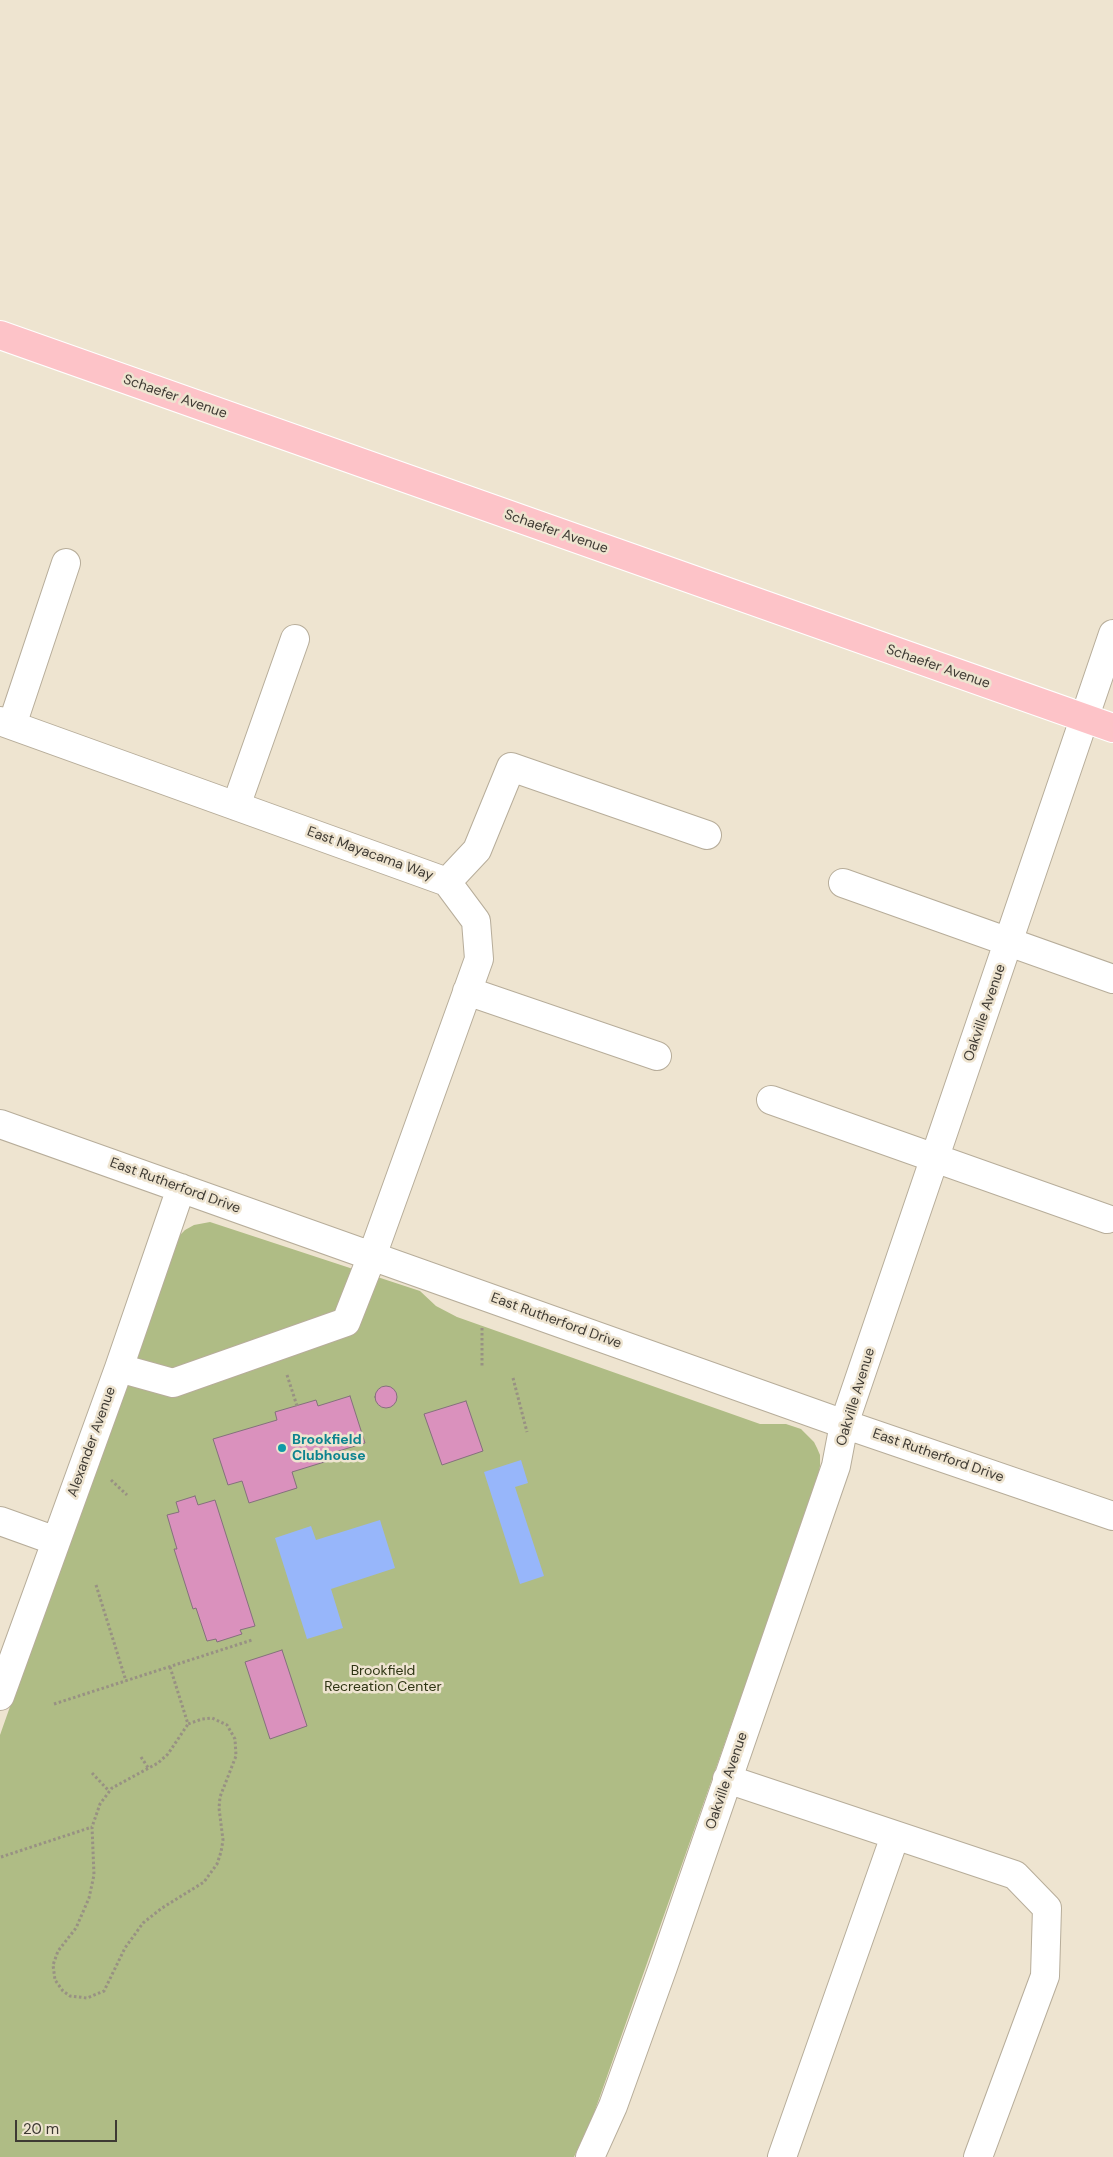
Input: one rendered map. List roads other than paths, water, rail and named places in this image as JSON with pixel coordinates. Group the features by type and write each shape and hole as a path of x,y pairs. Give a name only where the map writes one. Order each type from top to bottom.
{"main road":[{"name":"Schaefer Avenue","path":"0,335 1113,728"}],"street":[{"path":"6,723 66,563"},
{"name":"Oakville Avenue","path":"590,2157 614,2106 836,1466 844,1424 936,1159 1113,634"},
{"path":"236,806 295,638"},
{"name":"East Mayacama Way","path":"6,723 447,882 476,921 479,959 372,1256 346,1322 173,1383 119,1368"},
{"path":"447,882 477,850 511,767 707,835"},
{"path":"842,883 1113,979"},
{"path":"467,991 657,1056"},
{"path":"771,1100 1107,1219"},
{"name":"East Rutherford Drive","path":"0,1124 844,1424 1113,1516"},
{"name":"Alexander Avenue","path":"0,1696 119,1368 181,1188"},
{"path":"0,1521 56,1541"},
{"path":"727,1779 1015,1875 1047,1908 1045,1976 978,2157"},
{"path":"782,2157 895,1836"}],"water":[{"path":"521,1460 528,1483 515,1487 544,1576 520,1584 484,1472"},
{"path":"380,1520 395,1568 331,1589 343,1628 307,1639 275,1538 311,1526 316,1540"}],"place":[{"name":"Brookfield Clubhouse","path":"282,1448"}],"park label":[{"name":"Brookfield Recreation Center","path":"383,1679"}]}
